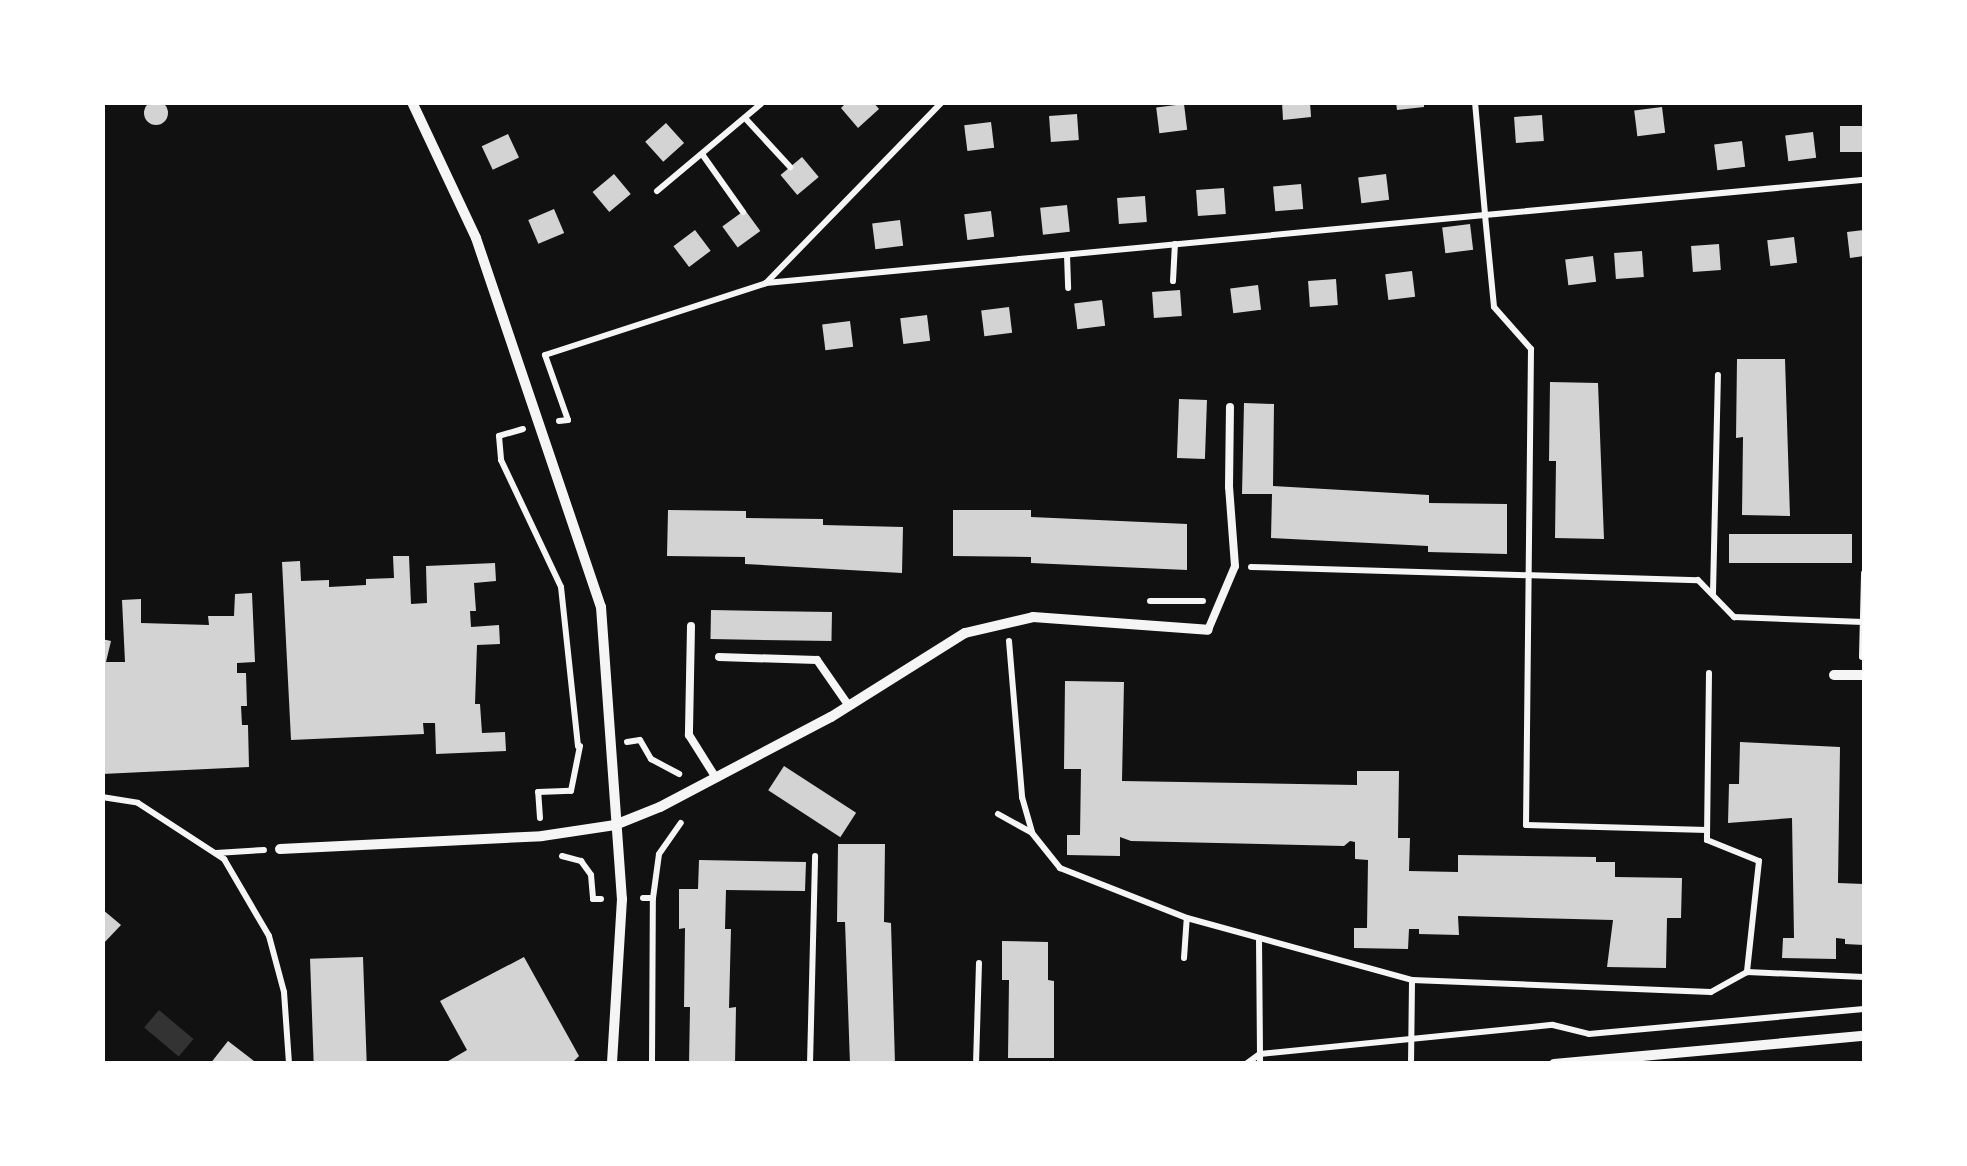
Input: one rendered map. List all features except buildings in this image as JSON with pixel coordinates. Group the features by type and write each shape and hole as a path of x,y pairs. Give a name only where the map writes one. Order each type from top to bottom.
{"street":[{"path":"412,102 476,238 601,607 622,898 612,1064"},
{"path":"280,849 542,836 615,825 716,778 849,706 965,634 1034,617 1208,630"},
{"path":"1834,676 1863,675"},
{"path":"1554,1064 1864,1036"}],"lane":[{"path":"1208,630 1235,566 1229,488 1230,407"},
{"path":"691,626 689,734 716,778"},
{"path":"720,657 817,660 849,706"}],"path":[{"path":"657,191 764,102"},
{"path":"766,283 942,102"},
{"path":"1474,102 1494,307 1531,348 1526,825 1707,830"},
{"path":"745,118 790,167"},
{"path":"702,154 743,212"},
{"path":"578,746 562,587 501,460 499,436 568,420 544,354 766,283 1864,180"},
{"path":"1174,282 1176,244"},
{"path":"1066,255 1068,288"},
{"path":"1713,594 1718,375"},
{"path":"1235,566 1526,578 1698,580 1734,617 1863,622"},
{"path":"1863,675 1864,573"},
{"path":"1007,624 1022,797 1032,833"},
{"path":"1708,674 1707,840 1759,861 1747,972"},
{"path":"102,797 138,803 216,853 248,895 269,936 284,992 289,1064"},
{"path":"998,814 1032,833 1060,868 1187,918 1412,980 1710,992 1747,972 1864,976"},
{"path":"652,1064 653,898 659,854 688,818"},
{"path":"216,853 280,849"},
{"path":"810,1064 815,856"},
{"path":"622,898 653,898"},
{"path":"1184,958 1187,918"},
{"path":"1259,939 1260,1064"},
{"path":"976,1064 978,964"},
{"path":"1411,1064 1412,980"},
{"path":"1246,1064 1260,1054 1554,1025 1590,1034 1864,1009"}],"shaded area":[{"path":"159,1010 193,1039 179,1057 144,1028"}]}
